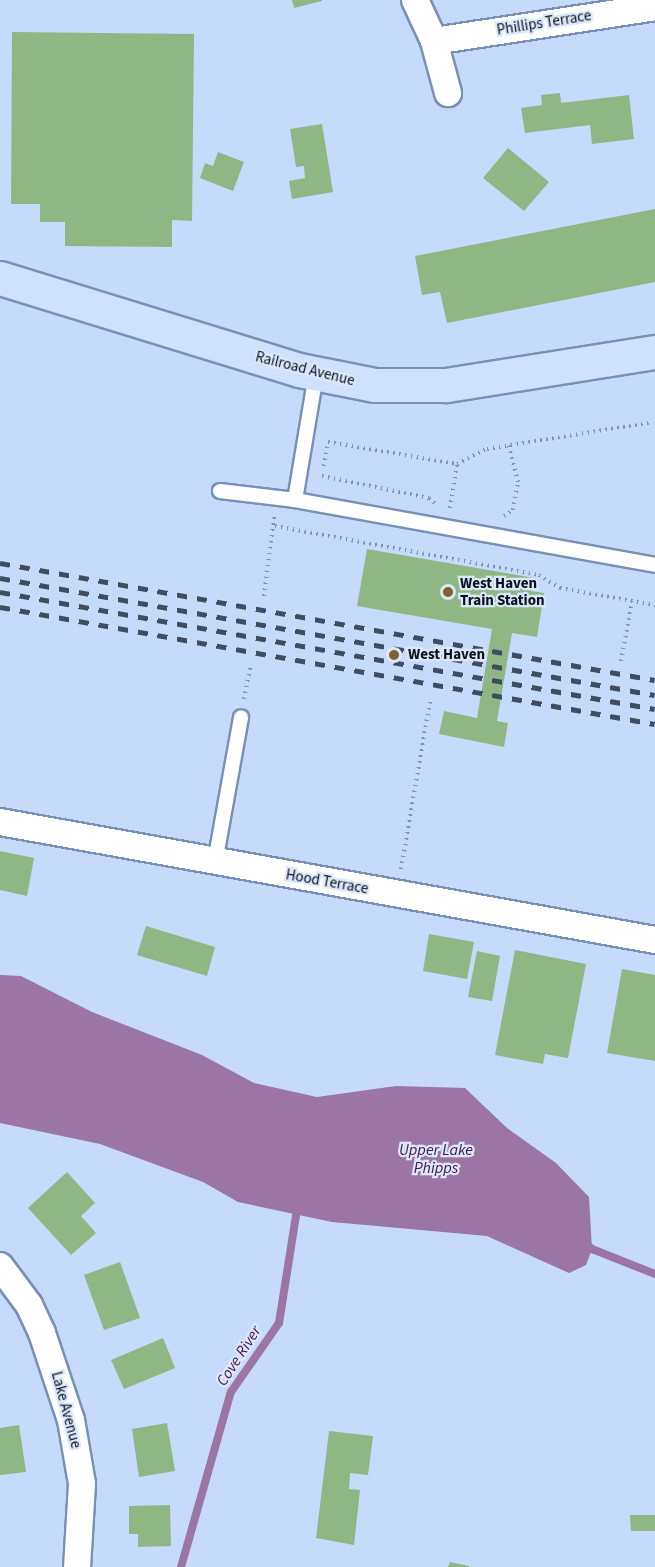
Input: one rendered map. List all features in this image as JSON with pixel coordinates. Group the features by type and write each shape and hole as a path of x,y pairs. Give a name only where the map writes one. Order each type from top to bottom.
{"street":[{"path":"415,0 434,41 448,93"},
{"name":"Phillips Terrace","path":"434,41 655,7"},
{"name":"Railroad Avenue","path":"0,278 316,374 375,385 427,387 655,352"},
{"name":"Hood Terrace","path":"0,822 655,940"},
{"name":"Lake Avenue","path":"0,1266 29,1305 42,1333 70,1420 82,1484 77,1567"}],"lane":[{"path":"295,500 316,374"},
{"path":"220,491 295,500 652,562"},
{"path":"215,862 241,717"}],"path":[{"path":"459,512 449,512 429,498 321,478 328,442 457,464 487,448 653,422"},
{"path":"500,517 513,510 518,482 509,445"},
{"path":"449,512 457,464"},
{"path":"264,596 275,526 273,511"},
{"path":"275,526 539,574 560,588 655,605"},
{"path":"621,661 632,601"},
{"path":"241,717 250,668"},
{"path":"399,876 430,701"}],"water":[{"name":"Upper Lake Phipps","path":"0,975 21,976 92,1012 202,1055 254,1083 317,1097 396,1086 465,1088 507,1128 556,1163 589,1197 592,1249 586,1265 569,1273 487,1236 332,1222 238,1202 203,1182 100,1144 0,1123"}],"building":[{"path":"292,0 322,0 322,1 294,8"},
{"path":"12,32 194,34 192,221 172,220 172,247 65,246 65,222 40,222 40,204 11,204"},
{"path":"560,93 561,103 629,95 634,139 592,144 590,125 525,133 521,108 542,105 541,95"},
{"path":"322,124 333,192 292,199 289,181 305,178 304,166 296,167 290,129"},
{"path":"508,148 549,182 524,211 483,178"},
{"path":"218,152 244,162 233,191 200,178 205,163 213,166"},
{"path":"655,209 655,282 447,323 440,292 422,295 415,256"},
{"name":"West Haven Train Station","path":"367,549 534,578 531,591 544,593 537,637 512,633 497,721 508,723 504,747 439,734 444,711 477,718 492,629 357,606"},
{"path":"0,851 34,858 27,896 0,890"},
{"path":"146,926 215,947 207,976 137,955"},
{"path":"429,934 474,942 467,979 423,971"},
{"path":"515,950 586,964 568,1058 545,1054 543,1064 495,1055"},
{"path":"477,951 500,956 492,1001 468,997"},
{"path":"622,969 655,975 655,1061 607,1053"},
{"path":"67,1172 95,1203 81,1216 96,1233 71,1255 28,1208"},
{"path":"120,1262 140,1318 104,1330 84,1275"},
{"path":"163,1338 175,1368 124,1389 111,1360"},
{"path":"167,1423 175,1471 139,1477 132,1429"},
{"path":"19,1425 26,1472 0,1475 0,1428"},
{"path":"329,1431 373,1436 368,1475 350,1473 349,1489 360,1490 354,1545 316,1538"},
{"path":"170,1505 171,1546 138,1547 138,1534 129,1534 129,1506"},
{"path":"630,1515 655,1515 655,1531 631,1531"},
{"path":"450,1562 469,1566 469,1567 448,1567"}],"waterway":[{"name":"Cove River","path":"181,1567 231,1392 279,1323 298,1203"},
{"name":"Cove River","path":"584,1242 592,1249 655,1274"}],"railway":[{"path":"0,563 655,680"},
{"path":"0,578 655,695"},
{"path":"0,592 655,709"},
{"path":"0,607 655,724"}],"place":[{"name":"West Haven Train Station","path":"448,592"},
{"name":"West Haven","path":"394,655"}]}
